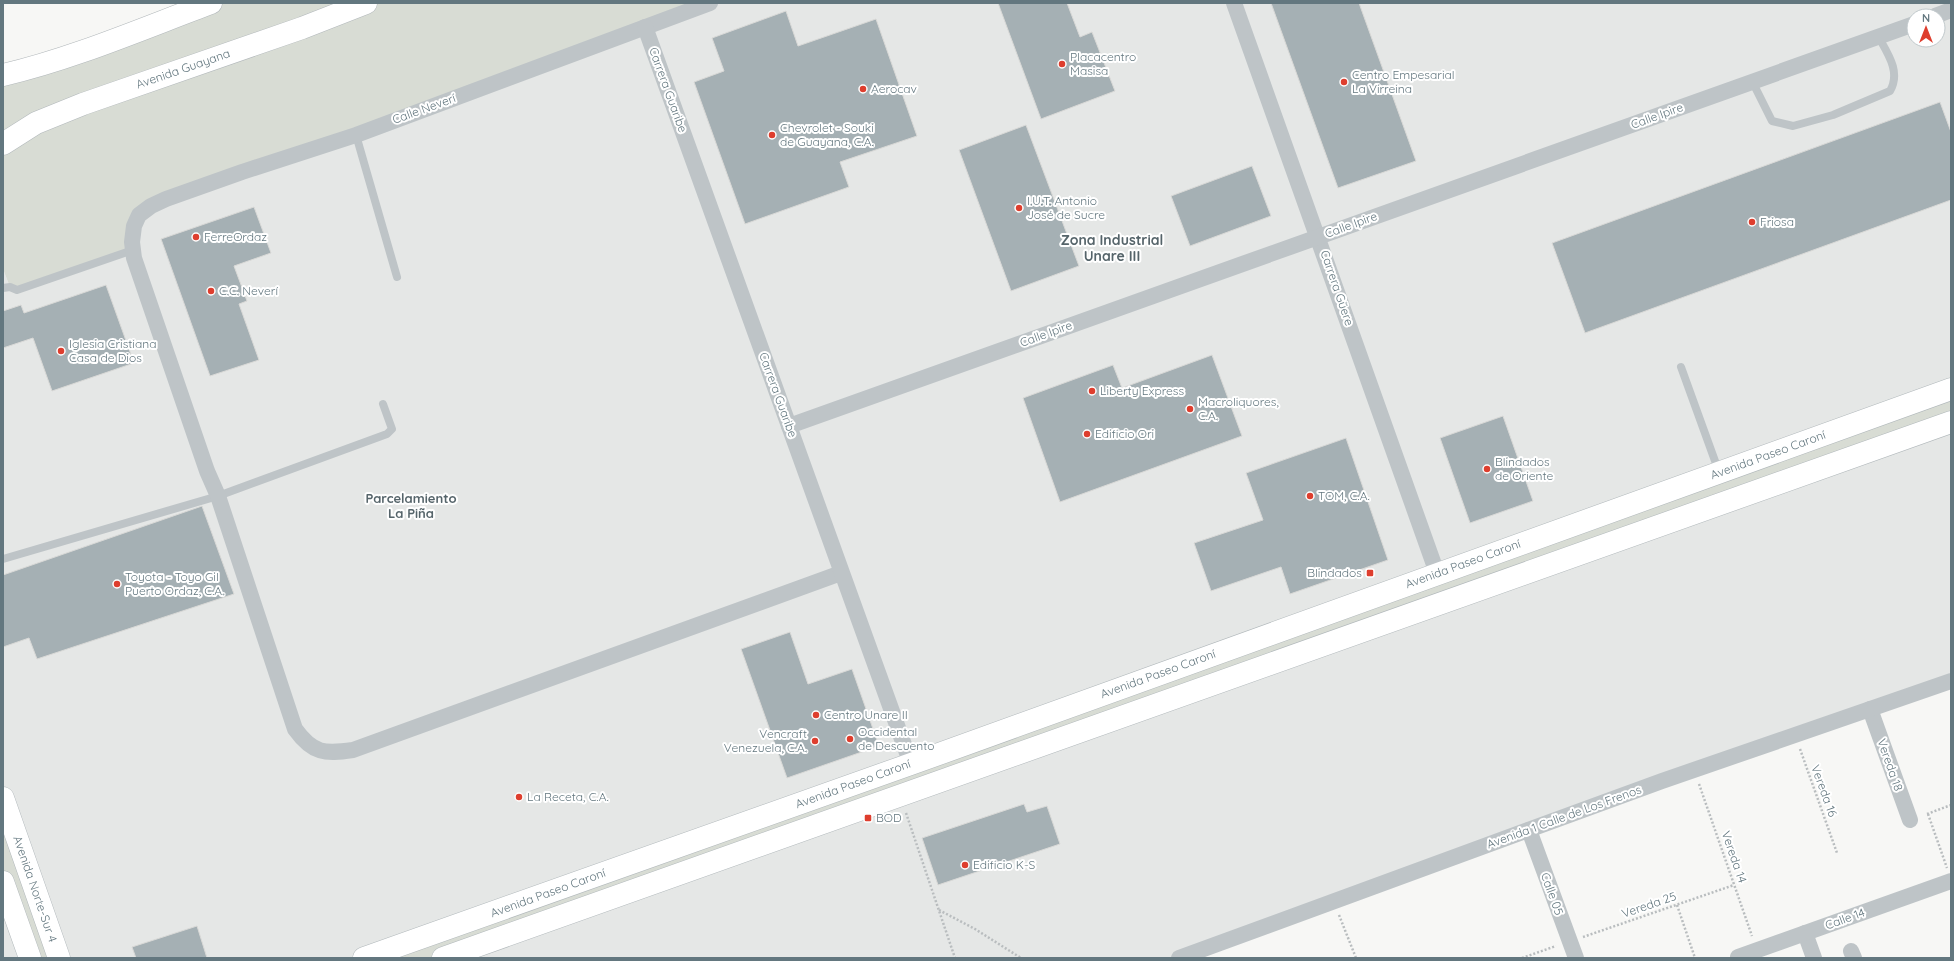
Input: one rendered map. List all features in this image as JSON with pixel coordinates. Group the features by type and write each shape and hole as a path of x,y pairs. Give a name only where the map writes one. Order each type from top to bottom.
{"street":[{"path":"3,75 26,70 68,56 212,3"},
{"name":"Avenida Guayana","path":"3,144 36,122 302,28 366,3"},
{"name":"Calle Neverí","path":"133,250 134,226 139,215 151,206 166,199 242,172 356,135 710,3"},
{"name":"Carrera Güere","path":"1234,3 1319,236 1437,573"},
{"path":"1950,3 1951,7"},
{"name":"Carrera Guaribe","path":"645,27 911,764"},
{"name":"Calle Ipire","path":"789,426 1906,27"},
{"path":"133,250 204,464 218,496 295,730 304,742 318,751 335,753 353,750 841,573"},
{"name":"Avenida Paseo Caroní","path":"364,958 911,764 1437,573 1951,389"},
{"path":"443,958 1951,422"},
{"name":"Avenida 1 Calle de Los Frenos","path":"1179,958 1694,770 1951,681"},
{"name":"Vereda 18","path":"1870,709 1910,820"},
{"name":"Avenida Norte-Sur 4","path":"3,798 60,958"},
{"name":"Calle 05","path":"1529,830 1576,958"},
{"name":"Calle 14","path":"1738,957 1805,933 1950,877"},
{"path":"3,882 30,958"},
{"path":"1805,933 1814,958"}],"lane":[{"path":"1752,81 1772,121 1793,126 1833,114 1890,91 1895,83 1892,61 1878,36"},
{"path":"356,135 397,277"},
{"path":"3,288 10,287 17,290 133,250"},
{"path":"1681,368 1719,472"},
{"path":"3,559 218,496 387,434 392,429 383,404"}],"path":[{"name":"Vereda 16","path":"1795,735 1837,853"},
{"name":"Vereda 14","path":"1694,770 1757,950"},
{"path":"900,795 955,958"},
{"path":"1910,820 1951,806"},
{"path":"1928,814 1950,877"},
{"name":"Vereda 25","path":"1522,958 1734,885"},
{"path":"1334,902 1356,958"},
{"path":"1677,905 1695,958"},
{"path":"939,910 975,929 1021,958"}],"shaded area":[{"path":"211,3 710,3 139,215 133,250 17,290 10,287 3,269 3,75"},
{"path":"709,3 1951,3 1951,389 364,958 59,958 3,798 3,269 10,287 139,215"},
{"path":"1951,389 1951,422 443,958 364,958"},
{"path":"1951,422 1951,681 1179,958 443,958"},
{"path":"3,798 59,958 30,958 3,882"},
{"path":"3,882 30,958 3,958"}],"building":[{"name":"Placacentro Masisa","path":"998,3 1067,3 1080,37 1092,32 1115,91 1041,119"},
{"name":"Centro Empesarial La Virreina","path":"1271,3 1359,3 1416,161 1338,188"},
{"name":"Chevrolet - Souki de Guayana, C.A.","path":"786,11 798,46 876,19 917,136 840,162 849,187 745,224 694,82 724,71 712,38"},
{"name":"Friosa","path":"1940,102 1951,132 1951,200 1585,333 1552,243"},
{"name":"I.U.T. Antonio José de Sucre","path":"1026,125 1079,266 1011,291 959,150"},
{"path":"1252,166 1271,216 1190,246 1171,196"},
{"name":"C.C. Neverí","path":"254,207 271,253 234,266 247,301 239,304 259,360 210,376 161,239"},
{"path":"106,285 134,363 52,391 33,338 3,348 3,311 21,305 24,313"},
{"path":"1212,355 1242,436 1060,502 1023,398 1113,365 1122,388"},
{"name":"Blindados de Oriente","path":"1503,416 1533,501 1470,523 1440,438"},
{"name":"TOM, C.A.","path":"1346,438 1388,560 1290,594 1281,567 1211,591 1194,543 1263,520 1246,473"},
{"name":"Toyota - Toyo Gil Puerto Ordaz, C.A.","path":"202,506 234,594 37,659 29,638 3,647 3,575"},
{"name":"Centro Unare II","path":"790,632 808,684 852,669 879,746 787,778 741,649"},
{"name":"Edificio K-S","path":"1024,804 1027,812 1047,806 1060,844 938,885 922,838"},
{"path":"197,926 207,958 136,958 132,947"}],"place":[{"name":"Placacentro Masisa","path":"1062,64"},
{"name":"Centro Empesarial La Virreina","path":"1344,82"},
{"name":"Aerocav","path":"863,89"},
{"name":"Chevrolet - Souki de Guayana, C.A.","path":"772,135"},
{"name":"I.U.T. Antonio José de Sucre","path":"1019,208"},
{"name":"Friosa","path":"1752,222"},
{"name":"FerreOrdaz","path":"196,237"},
{"name":"C.C. Neverí","path":"211,291"},
{"name":"Iglesia Cristiana Casa de Dios","path":"61,351"},
{"name":"Liberty Express","path":"1092,391"},
{"name":"Macroliquores, C.A.","path":"1190,409"},
{"name":"Edificio Ori","path":"1087,434"},
{"name":"Blindados de Oriente","path":"1487,469"},
{"name":"TOM, C.A.","path":"1310,496"},
{"name":"Blindados","path":"1370,573"},
{"name":"Toyota - Toyo Gil Puerto Ordaz, C.A.","path":"117,584"},
{"name":"Centro Unare II","path":"816,715"},
{"name":"Occidental de Descuento","path":"850,739"},
{"name":"Vencraft Venezuela, C.A.","path":"815,741"},
{"name":"La Receta, C.A.","path":"519,797"},
{"name":"BOD","path":"868,818"},
{"name":"Edificio K-S","path":"965,865"}],"district":[{"name":"Zona Industrial Unare III","path":"1112,248"},
{"name":"Parcelamiento La Piña","path":"411,506"}]}
